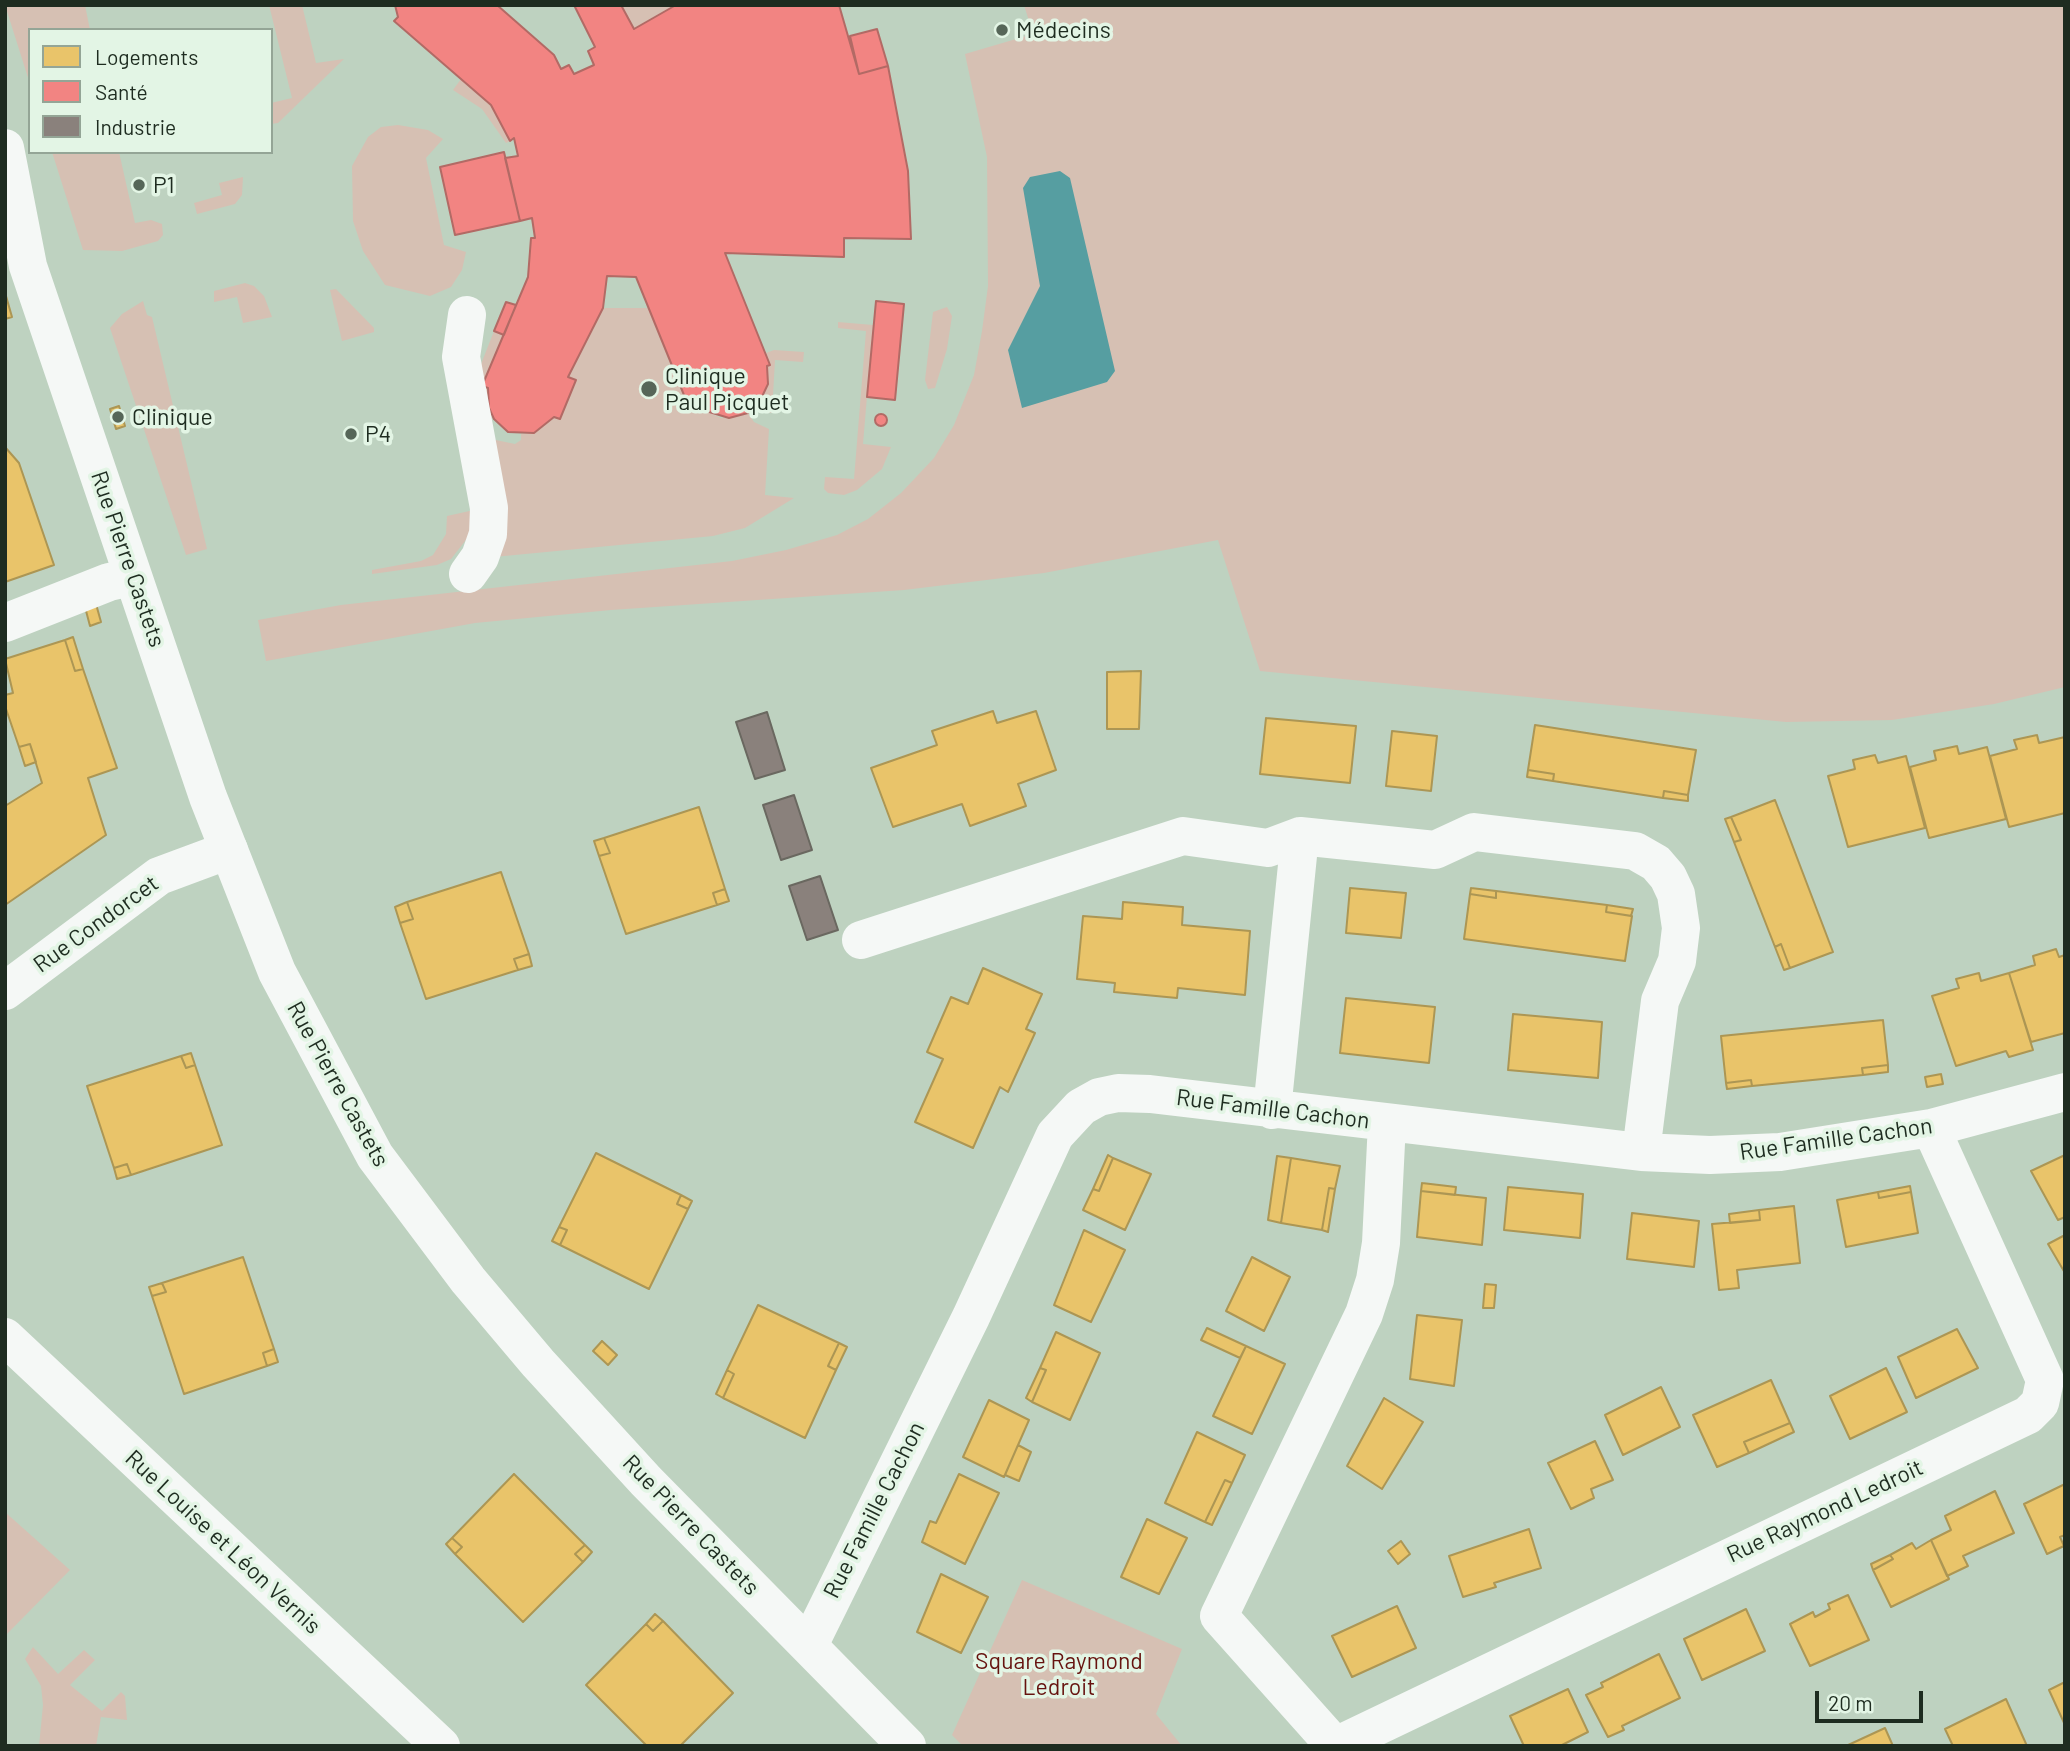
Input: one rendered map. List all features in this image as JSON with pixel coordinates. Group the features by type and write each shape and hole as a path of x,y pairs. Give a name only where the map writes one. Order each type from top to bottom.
{"street":[{"name":"Rue Pierre Castets","path":"5,148 28,266 132,577 229,850 277,972 375,1156 467,1280 538,1363 646,1481 907,1746"},
{"name":"Rue Pierre Castets","path":"5,222 28,266"},
{"path":"467,315 461,357 489,508 488,534 480,557 468,575"},
{"path":"5,623 109,582 132,577"},
{"path":"860,940 1183,836 1268,848 1300,836 1435,850 1474,832 1634,851 1656,863 1675,894 1681,928 1677,961 1660,1001 1641,1152"},
{"path":"1272,1110 1300,836"},
{"name":"Rue Condorcet","path":"5,991 159,876 229,850"},
{"name":"Rue Famille Cachon","path":"809,1645 971,1317 1055,1135 1066,1120 1099,1097 1118,1093 1150,1094 1641,1152 1710,1155 1780,1152 1931,1128 2065,1091"},
{"name":"Rue Raymond Ledroit","path":"1387,1124 1381,1243 1375,1280 1364,1314 1219,1616 1336,1746 2028,1415 2040,1403 2045,1380 1931,1128"},
{"name":"Rue Louise et Léon Vernis","path":"5,1337 442,1746"}],"green space":[{"path":"5,5 85,5 90,28 28,28 28,78"},
{"path":"269,5 302,5 316,63 344,59 278,123 273,124 273,103 292,98"},
{"path":"621,5 676,5 634,29"},
{"path":"1024,5 2065,5 2065,687 1994,704 1892,720 1786,722 1260,671 1218,540 1044,573 904,590 611,610 475,623 266,661 258,620 341,605 732,561 786,550 837,535 868,519 901,493 934,458 954,425 974,375 982,331 988,286 987,157 965,54 1033,34"},
{"path":"461,79 491,105 510,141 506,143 482,109 453,90"},
{"path":"398,125 428,130 443,139 426,158 444,245 466,252 462,270 451,287 430,296 385,285 363,251 353,221 352,166 368,137 381,127"},
{"path":"53,154 119,154 135,223 151,220 162,224 163,235 158,241 122,251 83,250"},
{"path":"243,177 242,195 235,204 197,214 194,203 222,195 219,183"},
{"path":"245,283 254,286 264,296 272,317 243,323 237,297 214,302 214,291"},
{"path":"336,289 374,328 374,332 342,341 330,290"},
{"path":"143,301 147,315 152,317 207,549 186,555 110,328 122,314"},
{"path":"947,307 952,316 947,349 935,388 928,389 925,380 933,312"},
{"path":"603,308 649,308 685,399 691,397 706,411 721,418 748,413 754,422 769,429 765,495 794,498 745,528 713,536 494,557 491,439 515,444 521,440 521,434 534,433 554,417 560,419 575,380 568,377"},
{"path":"838,322 873,325 863,444 891,447 882,469 857,490 844,495 828,493 824,489 825,477 854,479 866,331 838,328"},
{"path":"494,331 504,335 482,385 488,388 488,400 474,382"},
{"path":"774,350 804,352 803,362 775,360 772,413 767,412 759,403 768,384 767,366 770,364 766,353"},
{"path":"474,510 469,536 451,559 437,565 372,574 372,570 421,561 433,555 446,534 447,516"},
{"path":"5,1512 70,1570 5,1636"},
{"name":"Square Raymond Ledroit","path":"1022,1580 1182,1649 1156,1714 1182,1746 963,1746 952,1735"},
{"path":"33,1647 58,1674 84,1650 95,1660 70,1685 102,1711 121,1692 125,1696 127,1720 101,1717 96,1746 39,1746 43,1705 41,1686 25,1659"}],"water":[{"path":"1060,171 1070,178 1115,371 1107,382 1022,408 1008,350 1040,286 1023,188 1030,177"}],"building: Logements":[{"path":"5,297 12,317 5,319"},
{"name":"Clinique","path":"119,406 125,426 116,429 110,409"},
{"path":"5,447 19,463 54,565 5,582"},
{"path":"96,604 101,622 90,626 85,607"},
{"path":"73,637 83,669 75,671 65,640"},
{"path":"65,640 75,671 83,669 117,768 88,778 106,835 5,905 5,806 42,783 30,744 19,747 5,706 5,695 13,693 5,659"},
{"path":"1141,671 1139,729 1107,729 1107,672"},
{"path":"993,711 997,723 1036,711 1056,770 1018,784 1026,806 970,826 962,804 893,827 871,768 937,745 932,731"},
{"path":"1266,718 1356,726 1350,783 1260,774"},
{"path":"1535,725 1696,750 1688,795 1664,791 1663,798 1553,781 1554,774 1528,770"},
{"path":"1392,731 1437,736 1431,791 1386,786"},
{"path":"2037,735 2039,743 2065,737 2065,813 2009,827 1990,756 2017,749 2014,740"},
{"path":"30,744 36,762 25,766 19,747"},
{"path":"1957,746 1959,754 1987,747 2006,819 1929,838 1910,767 1936,760 1934,751"},
{"path":"1875,755 1878,763 1906,756 1925,828 1848,847 1828,776 1855,769 1853,760"},
{"path":"1528,770 1554,774 1553,781 1527,777"},
{"path":"1664,791 1688,795 1688,801 1663,798"},
{"path":"1775,800 1833,952 1790,968 1781,944 1775,947 1734,842 1741,840 1731,817"},
{"path":"699,807 725,889 713,893 717,905 626,934 599,856 610,853 604,838"},
{"path":"1731,817 1741,840 1734,842 1725,819"},
{"path":"604,838 610,853 599,856 594,841"},
{"path":"501,872 529,954 514,959 518,970 426,999 400,923 413,919 407,902"},
{"path":"1350,888 1406,893 1401,938 1346,933"},
{"path":"1471,888 1496,891 1496,898 1470,894"},
{"path":"725,889 729,901 717,905 713,893"},
{"path":"1496,891 1607,905 1606,912 1632,916 1625,961 1464,939 1470,894 1496,898"},
{"path":"407,902 413,919 400,923 395,907"},
{"path":"1123,902 1183,907 1182,925 1250,931 1245,995 1178,988 1177,998 1114,992 1115,983 1077,979 1083,916 1122,919"},
{"path":"1607,905 1633,909 1631,916 1606,912"},
{"path":"1781,944 1790,968 1784,970 1775,947"},
{"path":"2056,949 2059,957 2065,955 2065,1033 2031,1042 2009,973 2035,965 2033,956"},
{"path":"529,954 532,966 518,970 514,959"},
{"path":"983,968 1042,994 1026,1029 1035,1033 1008,1092 1000,1087 973,1148 915,1122 943,1059 927,1052 951,997 968,1004"},
{"path":"1979,973 1981,981 2009,973 2033,1050 2009,1057 2006,1051 1956,1066 1932,996 1959,988 1956,979"},
{"path":"1346,998 1435,1007 1429,1063 1340,1053"},
{"path":"1513,1014 1602,1022 1598,1078 1508,1070"},
{"path":"1883,1020 1888,1065 1862,1068 1863,1075 1752,1086 1751,1080 1726,1083 1721,1036"},
{"path":"191,1053 195,1065 186,1068 181,1056"},
{"path":"181,1056 186,1068 195,1065 222,1145 131,1175 127,1164 114,1168 87,1086"},
{"path":"1888,1065 1888,1072 1863,1075 1862,1068"},
{"path":"1941,1074 1943,1084 1927,1087 1925,1077"},
{"path":"1751,1080 1752,1086 1727,1089 1726,1083"},
{"path":"596,1153 681,1195 677,1204 688,1209 649,1289 560,1245 567,1230 559,1227"},
{"path":"1108,1155 1113,1158 1099,1191 1093,1189"},
{"path":"2065,1155 2065,1217 2058,1220 2031,1171"},
{"path":"1277,1156 1291,1158 1281,1223 1268,1220"},
{"path":"1113,1158 1151,1174 1125,1230 1083,1210 1093,1189 1099,1191"},
{"path":"1291,1158 1340,1166 1335,1189 1329,1188 1322,1230 1281,1223"},
{"path":"127,1164 131,1175 117,1179 114,1168"},
{"path":"1422,1183 1456,1187 1455,1195 1421,1191"},
{"path":"1910,1186 1911,1192 1879,1198 1878,1192"},
{"path":"1508,1187 1583,1194 1580,1238 1504,1230"},
{"path":"1329,1188 1335,1189 1328,1232 1322,1230"},
{"path":"1421,1191 1486,1198 1482,1245 1417,1237"},
{"path":"1878,1192 1879,1198 1911,1192 1918,1233 1846,1247 1837,1200"},
{"path":"681,1195 692,1201 688,1209 677,1204"},
{"path":"1794,1206 1800,1263 1737,1270 1739,1288 1719,1290 1712,1224 1760,1220 1759,1210"},
{"path":"1759,1210 1760,1220 1730,1223 1729,1214"},
{"path":"1632,1213 1699,1221 1694,1267 1627,1259"},
{"path":"559,1227 567,1230 560,1245 552,1241"},
{"path":"1084,1230 1125,1250 1091,1322 1054,1305"},
{"path":"2065,1235 2065,1273 2048,1244"},
{"path":"243,1257 274,1349 263,1353 267,1366 184,1394 152,1296 166,1292 162,1283"},
{"path":"1252,1257 1290,1277 1264,1331 1226,1311"},
{"path":"162,1283 166,1292 152,1296 149,1287"},
{"path":"1485,1284 1496,1285 1494,1308 1483,1308"},
{"path":"758,1305 839,1343 828,1366 836,1370 805,1438 723,1398 734,1374 727,1370"},
{"path":"1417,1315 1462,1320 1454,1386 1410,1379"},
{"path":"1207,1328 1246,1346 1240,1358 1201,1340"},
{"path":"1957,1329 1978,1368 1916,1398 1898,1357"},
{"path":"1056,1332 1100,1353 1070,1420 1032,1402 1046,1370 1040,1368"},
{"path":"602,1341 617,1355 608,1365 593,1351"},
{"path":"839,1343 847,1347 836,1370 828,1366"},
{"path":"1246,1346 1285,1364 1252,1434 1213,1416"},
{"path":"274,1349 278,1362 267,1366 263,1353"},
{"path":"1040,1368 1046,1370 1032,1402 1026,1398"},
{"path":"1886,1368 1907,1412 1850,1439 1830,1396"},
{"path":"727,1370 734,1374 723,1398 716,1394"},
{"path":"1771,1380 1790,1423 1744,1442 1749,1453 1717,1467 1693,1415"},
{"path":"1661,1387 1680,1427 1623,1455 1605,1415"},
{"path":"1384,1398 1423,1422 1382,1489 1347,1466"},
{"path":"989,1400 1029,1420 1004,1477 963,1457"},
{"path":"1790,1423 1794,1432 1749,1453 1744,1442"},
{"path":"1197,1432 1245,1455 1232,1483 1225,1480 1205,1522 1165,1503"},
{"path":"1595,1441 1613,1480 1591,1489 1594,1498 1571,1509 1548,1463"},
{"path":"1018,1445 1031,1452 1019,1481 1005,1475"},
{"path":"514,1474 585,1545 575,1554 583,1562 523,1622 455,1554 462,1547 452,1538"},
{"path":"959,1474 999,1493 965,1564 922,1542 930,1521 936,1523"},
{"path":"1225,1480 1232,1483 1212,1525 1205,1522"},
{"path":"2065,1484 2065,1535 2060,1537 2064,1546 2047,1554 2024,1504"},
{"path":"1995,1491 2014,1533 1963,1556 1968,1566 1947,1576 1931,1540 1951,1530 1945,1516"},
{"path":"1147,1519 1187,1538 1159,1594 1121,1577"},
{"path":"1529,1529 1541,1568 1494,1583 1496,1587 1463,1597 1449,1556"},
{"path":"452,1538 462,1547 455,1554 446,1544"},
{"path":"1931,1540 1949,1579 1891,1607 1873,1570 1893,1559 1890,1555 1912,1543 1916,1549"},
{"path":"1401,1541 1410,1554 1398,1564 1388,1551"},
{"path":"585,1545 592,1552 583,1562 575,1554"},
{"path":"1890,1555 1893,1559 1873,1570 1871,1564"},
{"path":"941,1574 988,1597 961,1653 917,1632"},
{"path":"1848,1595 1869,1640 1810,1666 1790,1624 1813,1612 1815,1617 1830,1609 1828,1604"},
{"path":"1397,1606 1416,1648 1352,1677 1332,1636"},
{"path":"1746,1609 1765,1651 1702,1680 1684,1639"},
{"path":"655,1614 663,1621 653,1631 646,1624"},
{"path":"663,1621 733,1693 680,1746 647,1746 586,1685 646,1624 653,1631"},
{"path":"1659,1654 1680,1698 1622,1726 1624,1730 1608,1737 1586,1695 1603,1687 1601,1683"},
{"path":"2065,1682 2065,1725 2049,1690"},
{"path":"1568,1689 1588,1732 1560,1746 1524,1746 1510,1716"},
{"path":"2006,1699 2027,1746 1953,1746 1945,1729"},
{"path":"1885,1728 1893,1746 1846,1746"}],"building: Santé":[{"name":"Clinique Paul Picquet","path":"395,5 497,5 554,55 561,69 569,65 574,74 594,65 588,51 595,47 574,5 621,5 634,29 676,5 839,5 859,74 888,66 908,171 911,239 844,238 844,257 725,253 770,365 767,366 768,384 759,403 748,413 729,418 706,411 691,397 686,400 636,277 607,276 603,308 568,377 576,380 560,419 554,417 534,433 508,432 494,419 489,408 488,388 482,386 528,277 531,238 535,238 532,218 520,221 505,158 518,156 514,138 510,141 491,105 394,21 398,17"},
{"path":"877,29 888,66 859,74 850,36"},
{"path":"504,152 520,221 455,235 440,167"},
{"path":"876,301 904,304 895,400 867,397"},
{"path":"506,302 516,305 504,335 494,331"},
{"path":"876,415 886,415 886,425 876,425"}],"building: Industrie":[{"path":"767,712 785,770 755,779 736,722"},
{"path":"794,795 812,850 781,860 763,805"},
{"path":"820,876 838,930 807,940 789,886"}],"place":[{"name":"Médecins","path":"1002,30"},
{"name":"P1","path":"139,185"},
{"name":"Clinique Paul Picquet","path":"649,389"},
{"name":"Clinique","path":"118,417"},
{"name":"P4","path":"351,434"}]}
